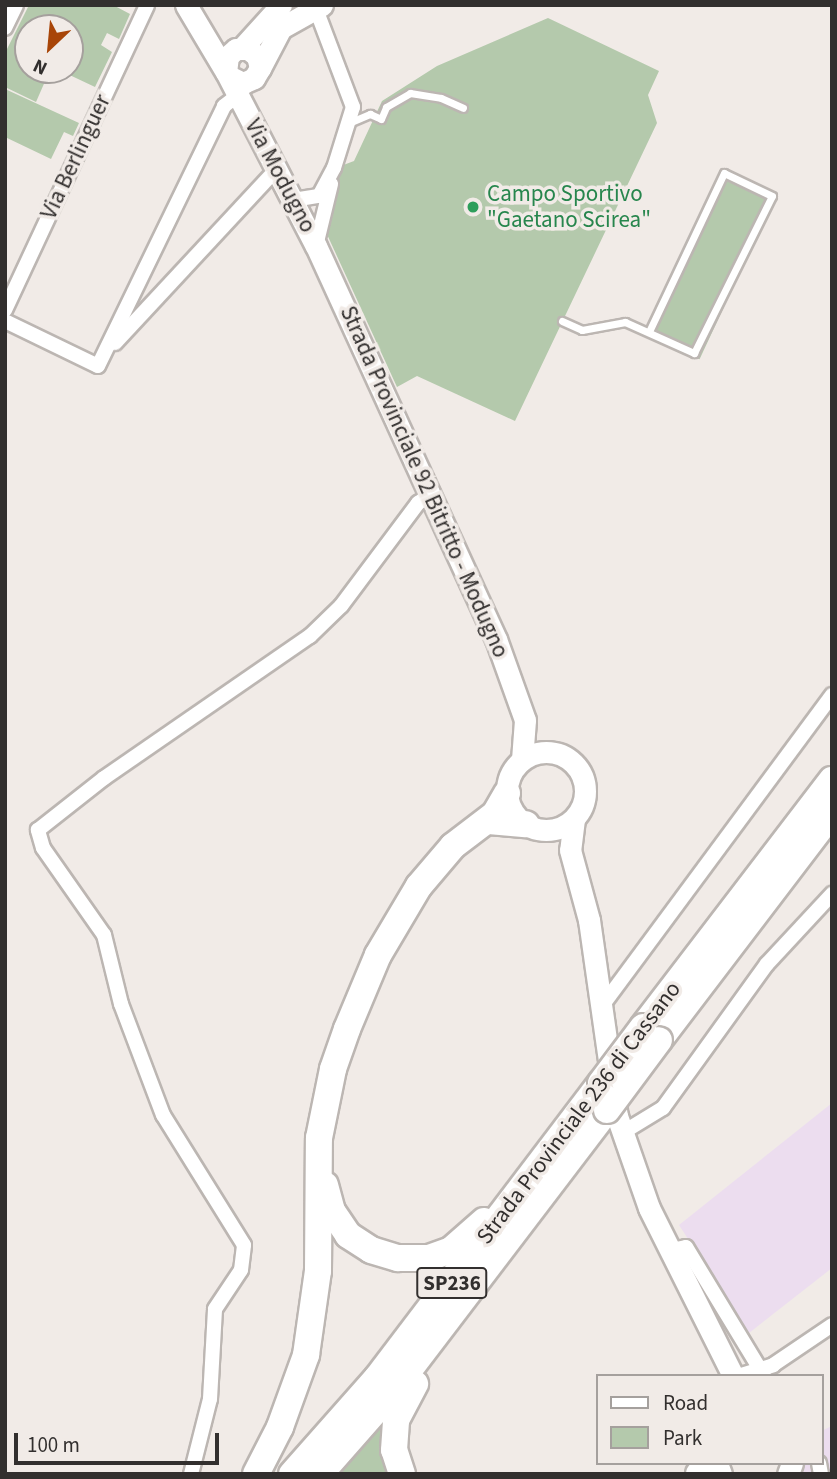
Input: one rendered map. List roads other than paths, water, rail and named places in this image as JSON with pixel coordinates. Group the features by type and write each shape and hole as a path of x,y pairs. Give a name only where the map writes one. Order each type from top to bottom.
{"highway":[{"name":"Strada Provinciale 236 di Cassano","path":"320,1474 393,1391 607,1110 651,1034 832,780"},
{"path":"256,1474 295,1391 315,1309 319,1138 340,1049 363,986 394,924 438,861 489,821 507,793"},
{"name":"Strada Provinciale 236 di Cassano","path":"292,1474 386,1367 601,1083 651,1034 832,813"},
{"path":"489,821 535,827"},
{"path":"319,1138 331,1211 348,1235 371,1250 398,1258 429,1258 451,1250 478,1228 543,1143 601,1083"},
{"path":"402,1474 394,1450 402,1404 485,1287 526,1216"}],"main road":[{"path":"186,5 208,41 235,75"},
{"path":"235,75 281,5"},
{"path":"257,73 281,28 319,7"},
{"path":"235,75 253,52 257,73"},
{"path":"235,75 257,73"},
{"name":"Via Modugno","path":"235,75 276,170 316,246"},
{"name":"Strada Provinciale 92 Bitritto - Modugno","path":"316,246 433,493 496,639 525,720"},
{"path":"525,720 559,754 580,770 584,782 585,796 573,819 570,850 589,920 621,1133 634,1174 734,1374"},
{"path":"525,720 522,760 509,780 507,793 516,816 570,850"},
{"path":"522,760 546,752 559,754"},
{"path":"535,827 573,819"}],"street":[{"path":"5,28 16,5"},
{"name":"Via Berlinguer","path":"5,310 147,5"},
{"path":"316,246 334,168 351,122 350,98 319,7"},
{"path":"102,360 224,106 235,75"},
{"path":"293,200 319,196 334,168"},
{"path":"102,360 276,170"},
{"path":"5,321 102,360"},
{"path":"191,1474 209,1410 215,1309 241,1270 244,1245 163,1115 121,1004 104,935 43,848 38,830 104,778 310,636 341,606 418,503 433,493"},
{"path":"602,1006 832,695"},
{"path":"621,1133 663,1108 767,964 832,894"},
{"path":"671,1250 686,1247 762,1373 832,1325"}],"lane":[{"path":"351,122 370,114 381,119 386,107 410,93 441,98 463,108"},
{"path":"562,321 582,330 625,322 694,353 772,195 724,173 649,332"}],"place":[{"name":"Campo Sportivo \"Gaetano Scirea\"","path":"473,207"}]}
